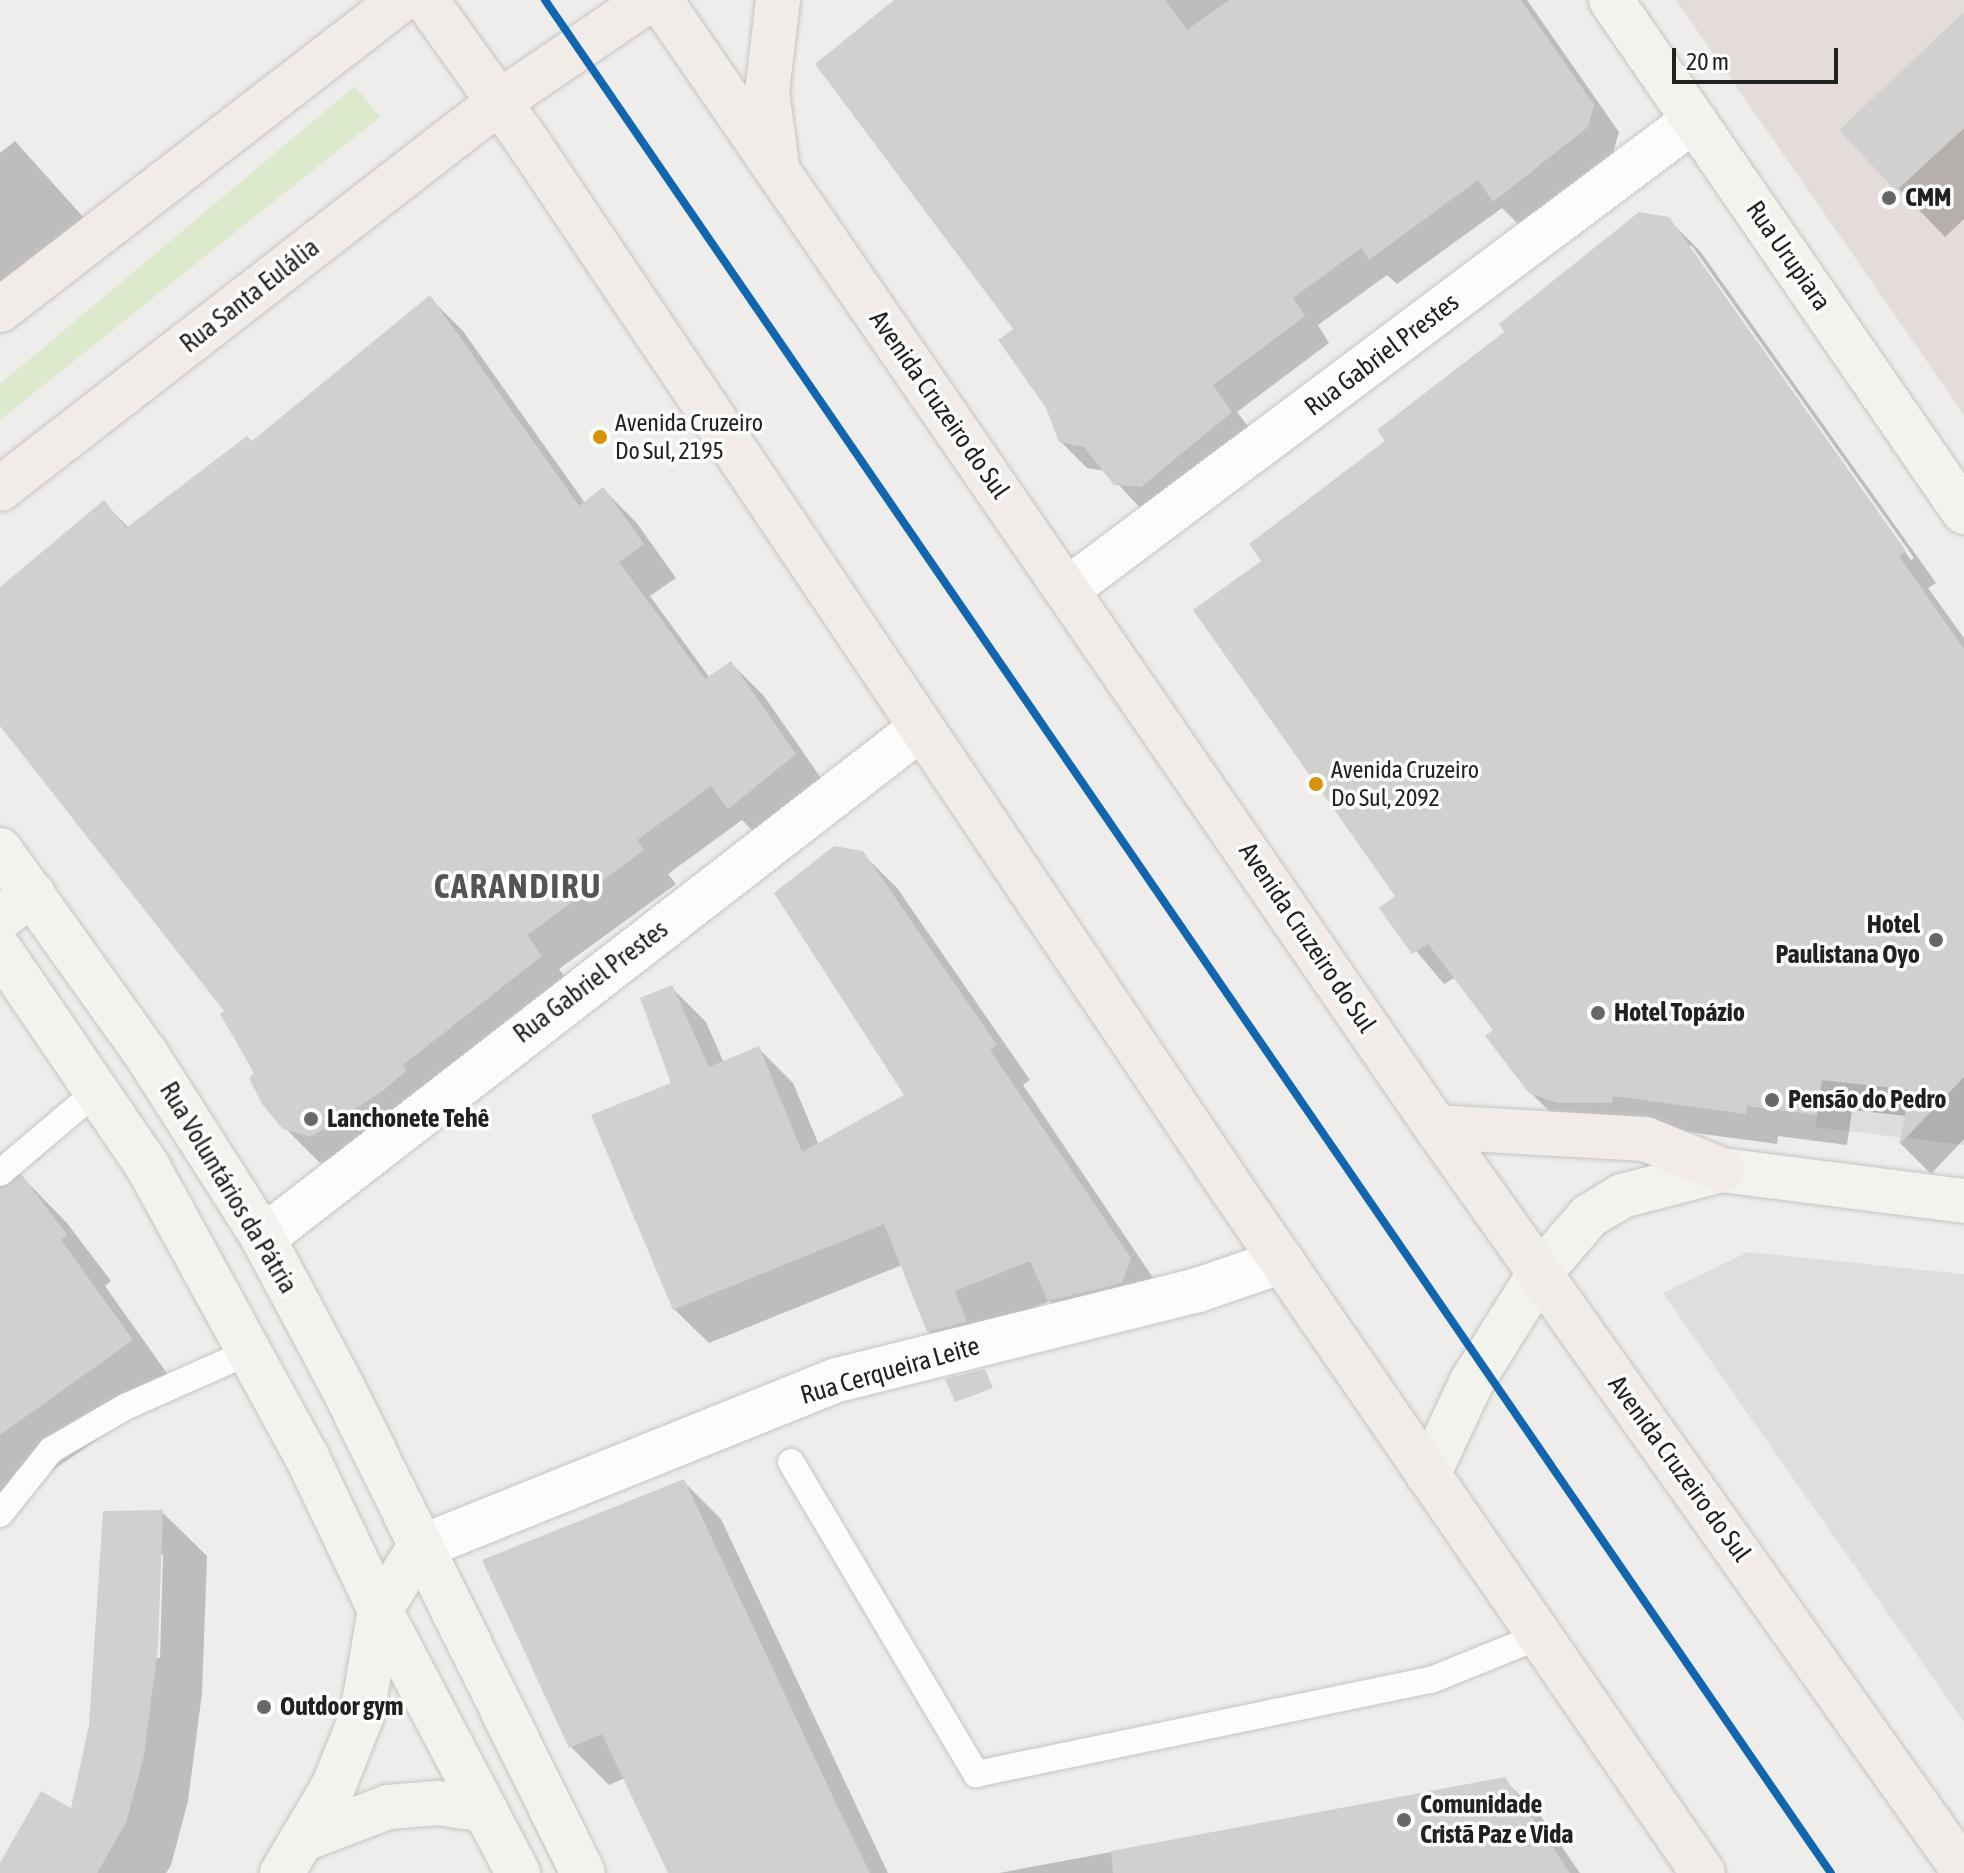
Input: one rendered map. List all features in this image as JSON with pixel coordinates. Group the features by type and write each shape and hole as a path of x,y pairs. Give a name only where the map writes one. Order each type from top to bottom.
{"main road":[{"path":"0,310 401,0"},
{"path":"426,0 499,102 1282,1261 1703,1873"},
{"name":"Rua Santa Eulália","path":"0,489 499,102 649,0"},
{"name":"Avenida Cruzeiro do Sul","path":"660,0 1436,1127 1964,1871"},
{"path":"778,0 767,92 779,175"},
{"name":"Rua Urupiara","path":"1611,0 1964,512"},
{"name":"Rua Voluntários da Pátria","path":"0,850 16,906 199,1135 263,1238 342,1386 419,1548 583,1873"},
{"path":"0,950 99,1089 148,1167 251,1351 380,1610 518,1873"},
{"path":"1436,1127 1645,1139 1722,1170 1964,1201"},
{"path":"148,1167 199,1135"},
{"path":"1428,1475 1471,1383 1539,1274 1589,1216 1622,1196 1722,1170"},
{"path":"282,1873 307,1838 362,1715 380,1610 419,1548"},
{"path":"307,1838 388,1807 437,1803 485,1810"}],"street":[{"name":"Rua Gabriel Prestes","path":"1068,589 1694,120"},
{"name":"Rua Gabriel Prestes","path":"263,1238 921,728"},
{"name":"Rua Cerqueira Leite","path":"419,1548 837,1380 1195,1291 1282,1261"}],"lane":[{"path":"0,1173 99,1089"},
{"path":"0,1514 51,1450 127,1406 251,1351"},
{"path":"791,1462 976,1774 1431,1680 1540,1636"}],"shaded area":[{"name":"CMM","path":"1676,0 1964,0 1964,415 1951,396"},
{"path":"1853,871 1914,913 1880,1135 1815,1127"},
{"path":"1910,939 1964,966 1964,1145 1880,1135"},
{"path":"1748,1252 1964,1274 1964,1722 1663,1293"}],"green space":[{"path":"355,86 380,117 0,420 0,384"}],"building":[{"path":"894,0 1165,0 1187,30 1229,0 1521,0 1594,105 1588,127 1493,202 1478,180 1369,260 1361,248 1293,298 1305,316 1213,385 1232,412 1141,487 1114,485 1084,447 1059,442 1046,408 998,340 1013,329 815,64"},
{"path":"1964,12 1964,128 1896,191 1839,130"},
{"path":"1639,212 1669,217 1906,551 1899,556 1964,649 1964,1077 1899,1145 1910,1090 1822,1080 1817,1115 1747,1106 1746,1114 1613,1096 1612,1103 1558,1103 1529,1093 1485,1036 1493,1030 1428,944 1412,954 1379,908 1395,896 1193,610 1261,561 1249,544 1385,441 1377,430 1504,332 1499,324"},
{"path":"430,295 579,506 603,487 644,544 619,562 705,679 731,661 796,754 728,809 711,786 637,840 644,850 527,935 542,956 403,1065 407,1070 383,1091 311,1137 283,1129 262,1104 249,1078 254,1073 220,1014 224,1011 0,726 0,587 104,500 126,528 247,436 252,441"},
{"path":"834,846 863,851 997,1045 990,1050 1131,1258 1122,1283 1048,1301 1030,1261 955,1291 967,1322 927,1332 884,1224 673,1310 591,1115 671,1083 640,998 672,985 709,1067 759,1046 802,1152 904,1095 774,893"},
{"path":"22,1175 67,1235 61,1240 133,1340 0,1435 0,1189"},
{"path":"985,1369 993,1388 955,1402 945,1379"},
{"path":"684,1479 870,1873 668,1873 602,1734 569,1748 482,1560"},
{"path":"163,1510 158,1648 144,1755 126,1823 97,1873 0,1873 0,1863 41,1791 71,1808 89,1725 103,1511"},
{"name":"Comunidade Cristã Paz e Vida","path":"1505,1777 1570,1873 1113,1873 1111,1851"}],"transit line":[{"path":"545,0 1831,1873"}],"place":[{"name":"CMM","path":"1889,198"},
{"name":"Avenida Cruzeiro Do Sul, 2195","path":"600,437"},
{"name":"Avenida Cruzeiro Do Sul, 2092","path":"1316,784"},
{"name":"Hotel Paulistana Oyo","path":"1936,940"},
{"name":"Hotel Topázio","path":"1598,1013"},
{"name":"Pensão do Pedro","path":"1772,1100"},
{"name":"Lanchonete Tehê","path":"311,1119"},
{"name":"Outdoor gym","path":"264,1707"},
{"name":"Comunidade Cristã Paz e Vida","path":"1404,1820"}],"district":[{"name":"CARANDIRU","path":"518,886"}]}
